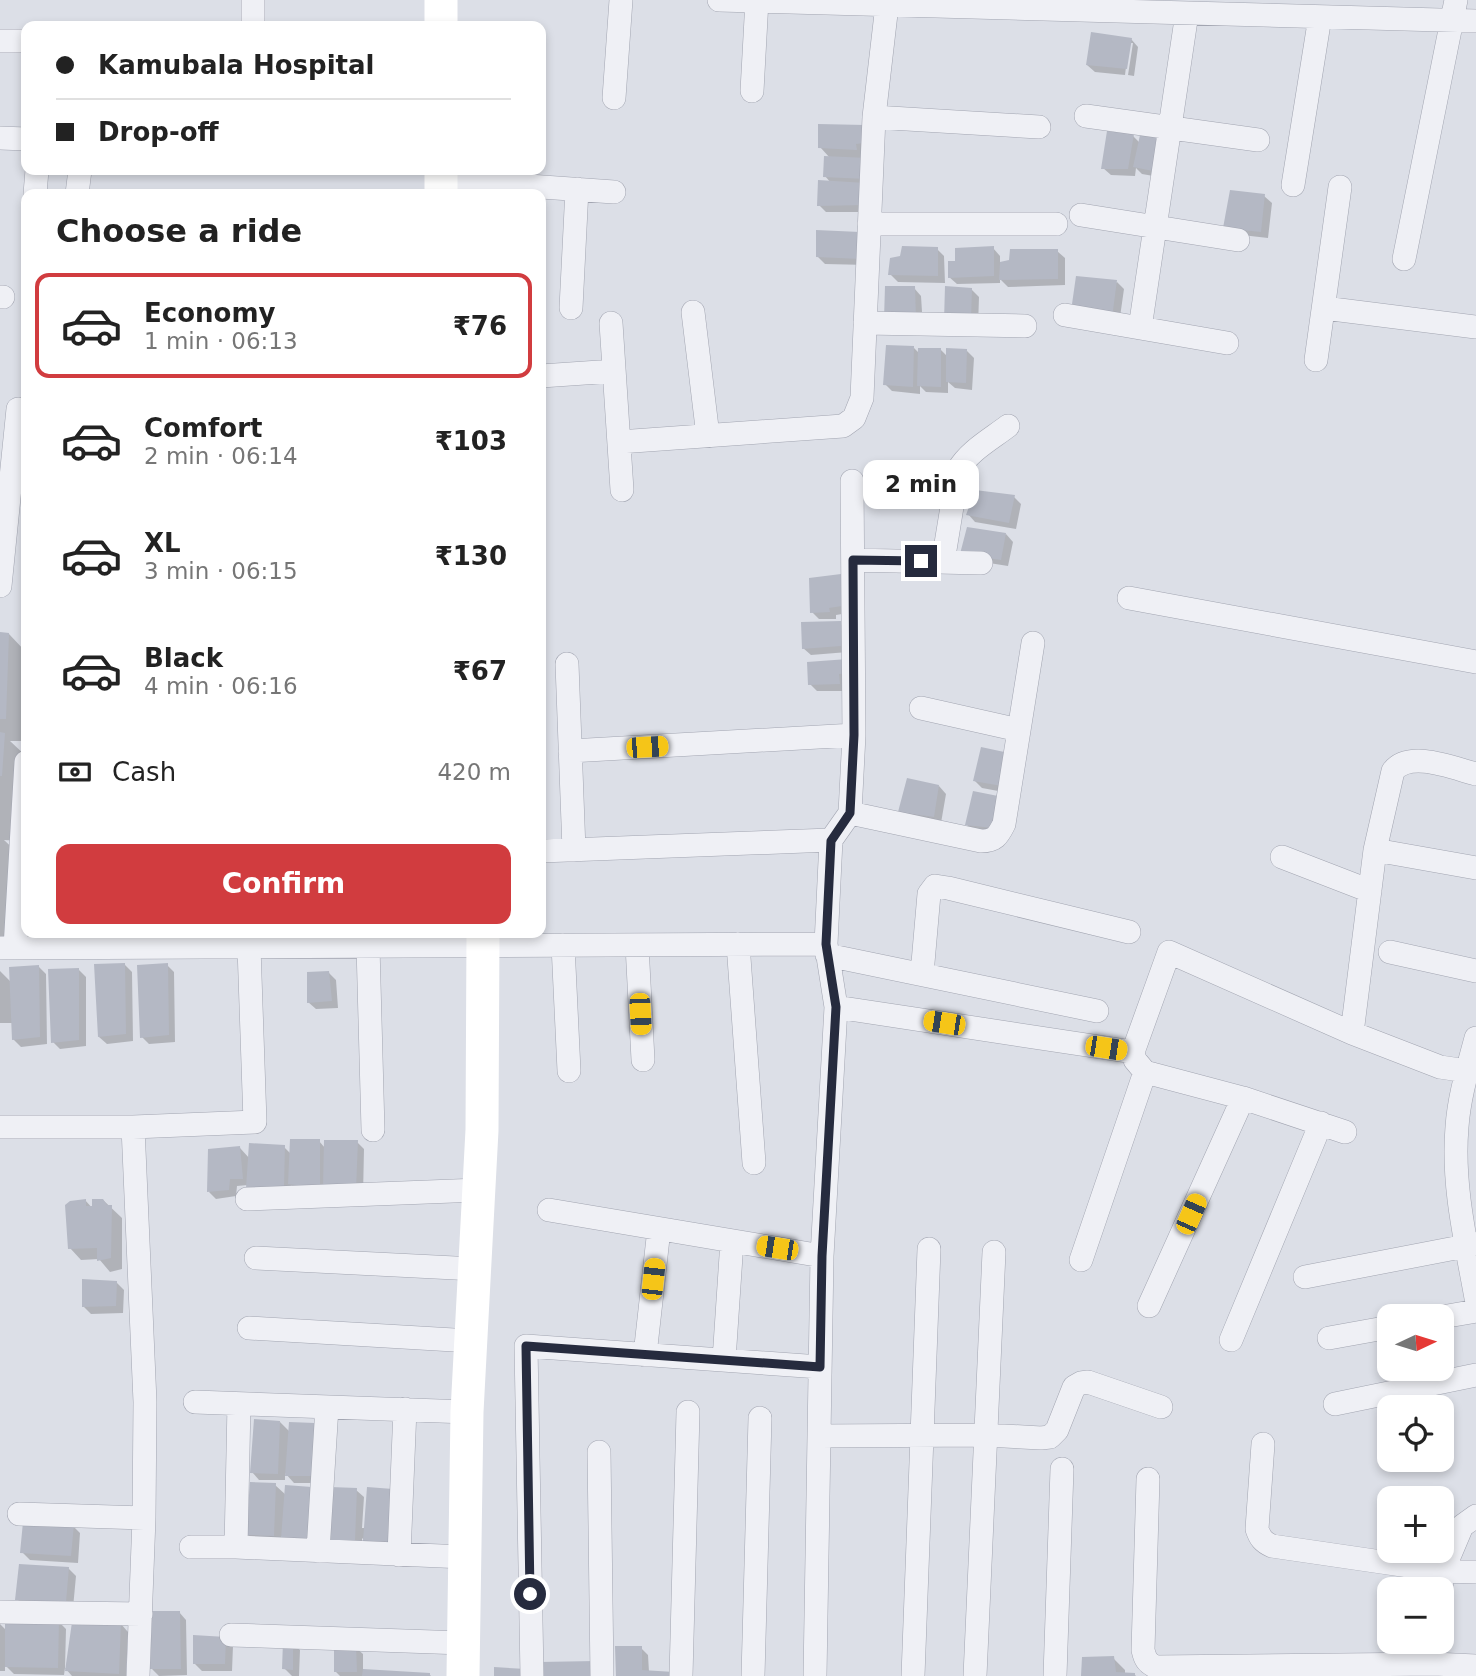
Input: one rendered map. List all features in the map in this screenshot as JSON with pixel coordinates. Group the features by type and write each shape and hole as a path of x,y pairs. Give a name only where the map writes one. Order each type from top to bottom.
{"street":[{"path":"253,0 253,21"},
{"path":"441,0 441,21"},
{"path":"614,98 621,0"},
{"path":"719,0 887,5 1153,6 1187,13 1257,7 1320,17 1357,9 1454,10 1476,21"},
{"path":"752,91 757,0"},
{"path":"619,442 843,426 853,418 862,398 874,117 887,5"},
{"path":"1404,259 1454,10"},
{"path":"1140,328 1187,13"},
{"path":"1293,186 1320,17"},
{"path":"0,41 21,41"},
{"path":"1086,116 1258,140"},
{"path":"874,117 1039,127"},
{"path":"0,138 21,139"},
{"path":"441,181 500,189 614,192"},
{"path":"1316,360 1340,187"},
{"path":"571,308 578,189"},
{"path":"1082,215 1238,240"},
{"path":"869,224 1056,224"},
{"path":"1324,308 1476,327"},
{"path":"693,312 708,436"},
{"path":"1065,315 1227,342"},
{"path":"611,323 622,490"},
{"path":"865,323 1025,326"},
{"path":"546,376 614,371"},
{"path":"0,586 15,408"},
{"path":"943,562 958,470 974,452 1008,426"},
{"path":"815,1676 822,1256 836,1007 827,949 831,841 850,813 854,735 852,481"},
{"path":"853,560 981,563"},
{"path":"1129,598 1476,662"},
{"path":"850,813 981,841 992,841 999,835 1033,643"},
{"path":"566,664 573,850"},
{"path":"920,708 1019,730"},
{"path":"570,751 854,735"},
{"path":"1352,1033 1375,850 1393,771 1399,764 1419,760 1476,774"},
{"path":"21,814 8,948 369,946 483,939 563,945 738,944 827,949 922,974 1097,1011"},
{"path":"546,851 831,841"},
{"path":"1375,850 1476,868"},
{"path":"1282,857 1370,891"},
{"path":"922,974 929,894 935,887 1129,932"},
{"path":"463,1676 467,1412 482,1130 483,939"},
{"path":"637,944 643,1060"},
{"path":"738,944 754,1163"},
{"path":"563,945 569,1072"},
{"path":"369,946 373,1130"},
{"path":"0,1127 133,1127 256,1122 249,947"},
{"path":"1081,1260 1169,952 1352,1033 1440,1067 1468,1071"},
{"path":"1390,952 1476,971"},
{"path":"836,1007 1139,1062 1345,1132"},
{"path":"1476,1038 1468,1071 1468,1097 1457,1129 1467,1186 1476,1298"},
{"path":"1149,1306 1243,1098"},
{"path":"1231,1340 1321,1123"},
{"path":"133,1127 145,1402 138,1676"},
{"path":"247,1199 479,1190"},
{"path":"549,1210 822,1256"},
{"path":"645,1355 659,1229"},
{"path":"724,1360 732,1241"},
{"path":"1305,1277 1471,1244"},
{"path":"913,1676 929,1248"},
{"path":"975,1676 994,1252"},
{"path":"256,1258 475,1269"},
{"path":"1454,1315 1476,1311"},
{"path":"249,1328 471,1341"},
{"path":"1329,1338 1377,1329"},
{"path":"532,1676 526,1346 820,1367"},
{"path":"1335,1404 1476,1375"},
{"path":"819,1436 1051,1437 1058,1430 1074,1387 1088,1382 1161,1407"},
{"path":"195,1402 467,1412"},
{"path":"236,1547 239,1404"},
{"path":"318,1550 327,1407"},
{"path":"400,1555 405,1409"},
{"path":"681,1676 688,1412"},
{"path":"753,1676 760,1418"},
{"path":"1263,1444 1257,1529 1266,1544 1427,1577"},
{"path":"599,1452 602,1676"},
{"path":"1055,1676 1062,1469"},
{"path":"1148,1479 1143,1650 1149,1664 1156,1667 1434,1660 1476,1666"},
{"path":"19,1514 144,1518"},
{"path":"1444,1577 1471,1522"},
{"path":"191,1546 464,1557"},
{"path":"1454,1577 1476,1572"},
{"path":"0,1612 141,1614"},
{"path":"231,1634 463,1643"}],"building":[{"path":"1091,32 1132,38 1127,69 1086,65"},
{"path":"818,124 865,125 864,143 856,144 857,150 818,148"},
{"path":"1107,131 1134,134 1128,169 1101,169"},
{"path":"1140,135 1164,135 1158,172 1133,167"},
{"path":"824,156 867,158 866,179 823,177"},
{"path":"818,180 866,183 865,205 817,206"},
{"path":"1230,190 1265,194 1261,232 1223,228"},
{"path":"816,230 860,232 861,259 816,257"},
{"path":"902,246 938,247 938,276 888,275 890,258 900,256"},
{"path":"994,246 994,276 948,278 948,261 955,261 955,248"},
{"path":"1010,249 1058,249 1058,279 999,280 1000,262 1009,260"},
{"path":"1076,276 1117,280 1112,318 1071,311"},
{"path":"885,286 915,286 916,320 884,319"},
{"path":"945,286 972,288 971,320 944,321"},
{"path":"886,345 914,346 913,387 883,385"},
{"path":"918,348 941,348 941,387 917,386"},
{"path":"946,348 967,349 966,383 946,382"},
{"path":"975,490 1015,495 1009,523 966,515"},
{"path":"967,527 1006,533 1001,560 960,554"},
{"path":"841,574 841,583 848,582 848,605 829,608 830,612 810,613 809,578"},
{"path":"841,621 841,646 802,649 801,622"},
{"path":"0,632 9,633 6,719 0,719"},
{"path":"848,659 849,673 839,674 840,684 808,685 807,662"},
{"path":"0,732 5,733 2,776 0,776"},
{"path":"981,747 1009,753 1002,786 973,781"},
{"path":"907,778 939,785 934,817 898,812"},
{"path":"973,791 1003,797 993,828 965,825"},
{"path":"125,963 126,1034 98,1037 94,964"},
{"path":"168,963 169,1035 140,1038 137,965"},
{"path":"39,965 40,1037 12,1040 9,967"},
{"path":"79,968 79,1040 51,1043 48,969"},
{"path":"329,971 332,1001 307,1003 307,972"},
{"path":"290,1139 320,1139 320,1188 288,1184"},
{"path":"324,1140 358,1140 356,1190 323,1188"},
{"path":"249,1143 285,1145 284,1187 246,1188"},
{"path":"240,1146 243,1179 230,1179 229,1190 207,1192 208,1149"},
{"path":"86,1199 86,1206 92,1206 92,1199 103,1199 107,1205 112,1205 111,1258 97,1261 97,1248 68,1249 65,1205 70,1201"},
{"path":"82,1279 117,1281 116,1306 82,1307"},
{"path":"254,1419 280,1421 278,1474 250,1473"},
{"path":"289,1422 315,1423 313,1476 285,1476"},
{"path":"250,1482 276,1483 274,1536 246,1535"},
{"path":"285,1485 312,1487 309,1540 281,1539"},
{"path":"330,1487 357,1488 355,1541 327,1541"},
{"path":"367,1487 393,1489 391,1542 363,1541"},
{"path":"23,1522 74,1524 71,1556 20,1553"},
{"path":"19,1564 69,1567 66,1602 15,1600"},
{"path":"152,1611 180,1611 181,1669 150,1669"},
{"path":"5,1620 59,1620 58,1668 5,1667"},
{"path":"72,1622 121,1622 119,1674 65,1671"},
{"path":"193,1635 226,1637 225,1664 193,1664"},
{"path":"283,1641 293,1641 293,1670 282,1669"},
{"path":"334,1644 356,1645 357,1672 334,1672"},
{"path":"615,1646 642,1646 642,1670 674,1672 674,1676 616,1676"},
{"path":"1114,1656 1116,1672 1135,1673 1135,1676 1081,1676 1082,1657"},
{"path":"596,1661 596,1676 539,1676 539,1662"},
{"path":"494,1667 526,1669 526,1676 494,1676"},
{"path":"363,1669 430,1673 430,1676 362,1676"}],"route":[{"path":"530,1594 526,1346 820,1367 822,1256 836,1007 826,944 831,841 850,813 854,735 853,560 921,561"}]}
